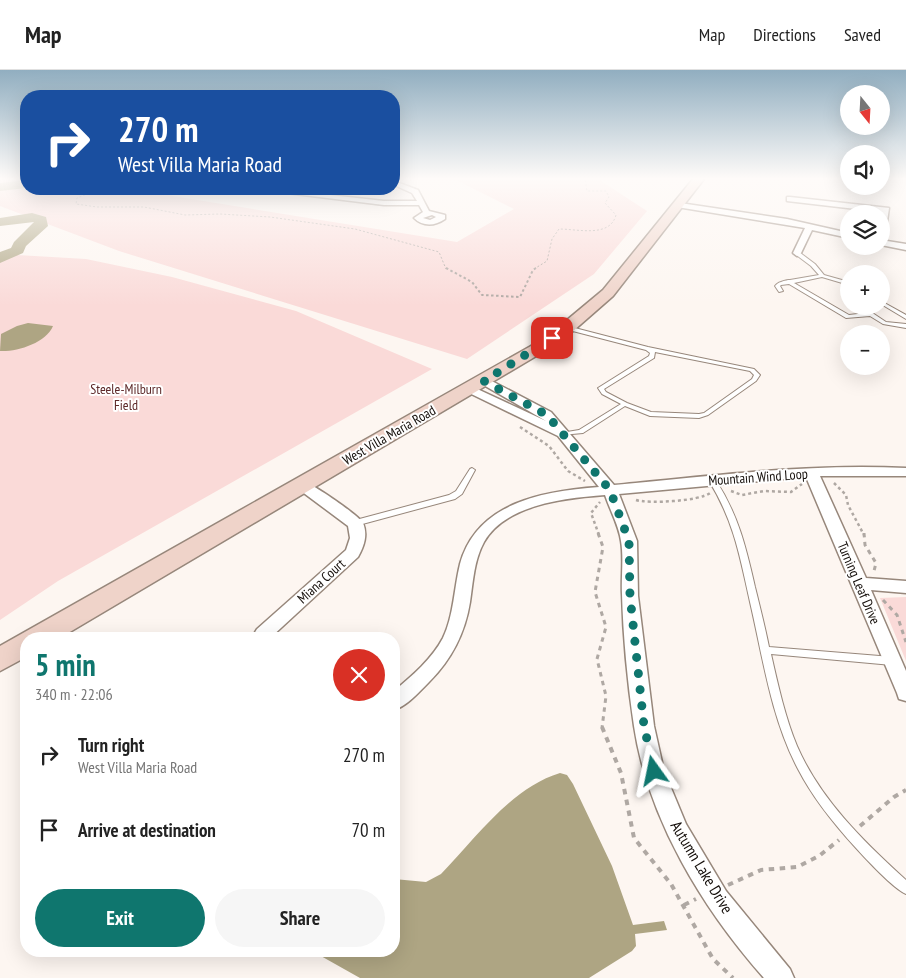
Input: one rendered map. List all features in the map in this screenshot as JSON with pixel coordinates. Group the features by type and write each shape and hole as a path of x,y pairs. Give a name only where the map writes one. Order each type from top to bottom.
{"main road":[{"name":"West Villa Maria Road","path":"48,632 476,385 568,328 608,293 666,221"},
{"path":"0,660 20,648"}],"street":[{"path":"765,221 840,234"},
{"path":"797,253 809,228"},
{"path":"890,244 906,247"},
{"name":"Autumn Lake Drive","path":"476,385 509,409 531,421 563,434"},
{"name":"Autumn Lake Drive","path":"476,385 547,415 563,434 605,496 629,541 630,596 644,726 654,771 678,831 714,891 763,958 781,978"},
{"name":"Mountain Wind Loop","path":"400,696 427,671 444,651 456,629 467,570 476,544 485,529 521,507 548,498 605,496 716,486 813,477 863,469 906,472"},
{"name":"Turning Leaf Drive","path":"813,477 866,583 892,661 906,693"},
{"path":"302,485 355,523"},
{"name":"Miana Court","path":"266,632 352,553 358,540 359,532 355,523"},
{"path":"866,583 906,587"}],"lane":[{"path":"797,253 813,265 822,276"},
{"path":"781,291 777,286 788,281 822,276 840,281"},
{"path":"788,281 840,312"},
{"path":"890,307 906,316"},
{"path":"845,315 848,317 863,315"},
{"path":"872,315 885,323 906,326"},
{"path":"568,328 648,349 752,370 757,375 754,380 706,414 650,414 604,393 601,388 652,357 653,353 648,349"},
{"path":"563,434 580,432 625,404"},
{"path":"355,523 452,498 459,492 472,470"},
{"path":"716,486 734,518 783,718 801,764 833,814 906,888"},
{"path":"766,650 892,661"}],"path":[{"path":"301,221 355,229 439,252 446,269 460,274 479,286 482,295 506,298 520,297 533,270 547,261 552,239 559,229 604,230 614,221"},
{"path":"509,409 503,414 504,418 515,422 532,437 551,447 568,473 590,482 605,496 632,499 645,503 661,503 677,499 701,499 716,486 742,495 764,491 791,492 797,490 813,477 828,480 844,490 848,506 864,532 865,545 876,562 876,568 866,583 898,614 901,634 906,642"},
{"path":"605,496 592,513 603,547 595,592 606,627 597,660 606,696 602,728 620,773 634,838 671,884 684,905 697,934 713,959 733,978"},
{"path":"684,905 761,870 797,867 818,856 850,832 870,822 898,793 906,790"}],"green space":[{"path":"41,221 330,221 457,242 493,221 638,221 594,274 467,359 119,251"},
{"name":"Steele-Milburn Field","path":"0,254 86,259 172,277 296,311 432,369 58,581 0,620"},
{"path":"906,597 906,661 880,598"}],"shaded area":[{"path":"28,323 53,326 38,342 14,350 0,351 1,334"},
{"path":"560,773 567,775 573,784 612,866 633,925 664,921 667,930 635,934 636,946 632,951 589,978 360,978 323,957 400,957 400,880 426,882 441,874 481,830 510,802 542,780"}],"waterway":[{"path":"0,222 4,221"},
{"path":"0,258 18,250 19,245 41,226 41,221"}],"route":[{"path":"552,338 484,381 547,415 610,490 629,541 630,596 644,726 654,771"}]}
